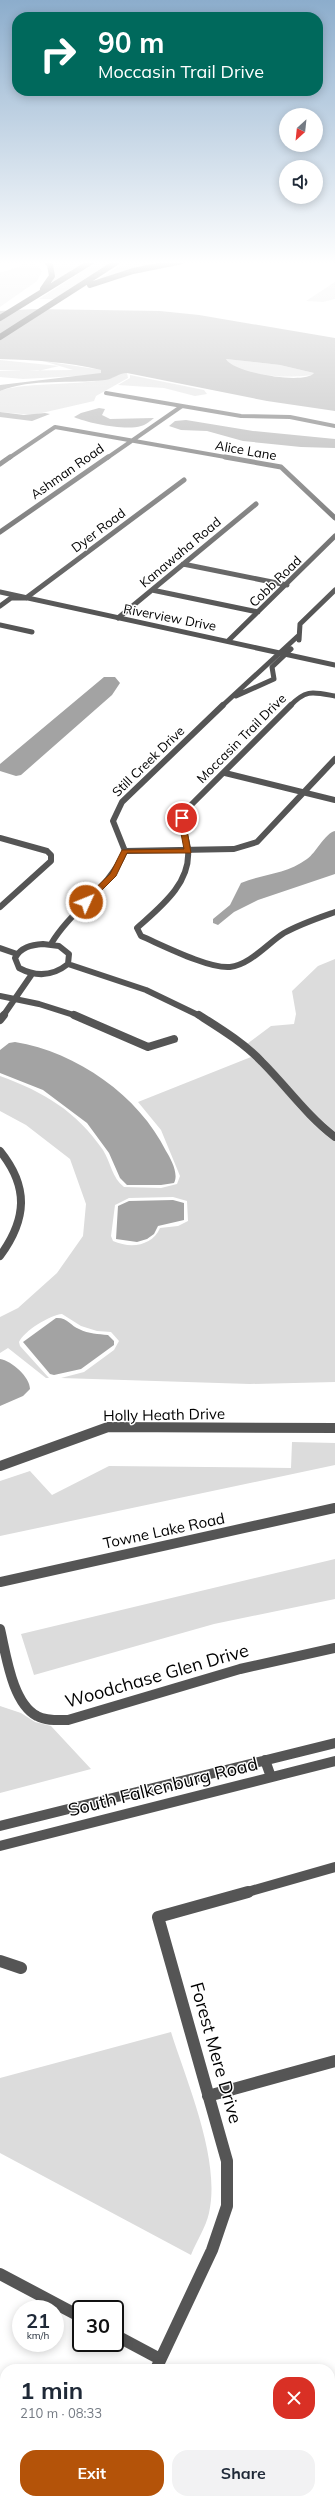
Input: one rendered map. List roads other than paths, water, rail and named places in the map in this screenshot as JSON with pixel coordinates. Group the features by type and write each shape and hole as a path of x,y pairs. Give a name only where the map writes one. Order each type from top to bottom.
{"street":[{"path":"106,393 241,416 290,417 335,426"},
{"name":"Ashman Road","path":"0,532 129,441 182,406"},
{"name":"Alice Lane","path":"0,464 55,427 281,467 335,518"},
{"name":"Dyer Road","path":"26,598 184,480"},
{"name":"Kanawaha Road","path":"118,618 256,504"},
{"name":"Cobb Road","path":"229,640 287,585 335,536"},
{"path":"183,564 287,585"},
{"path":"152,590 258,612"},
{"path":"250,679 264,684 274,679 272,667 299,640 298,636 300,624 335,590"},
{"name":"Riverview Drive","path":"0,592 118,618 229,640 335,665"},
{"path":"0,606 11,598 26,598"},
{"path":"0,625 32,632"},
{"name":"Still Creek Drive","path":"125,851 113,821 122,802 250,679 298,636"},
{"name":"Still Creek Drive","path":"230,699 249,688 264,684"},
{"name":"Moccasin Trail Drive","path":"335,696 314,692 301,694 185,811 182,818 188,851 187,869 180,883 137,928 141,936 217,966 231,967 250,958 277,937 310,920 335,912"},
{"path":"51,944 68,920 114,875 125,851 234,849 257,842 335,759"},
{"path":"224,773 335,800"},
{"path":"0,838 47,851 51,855 51,861 0,907"},
{"path":"0,948 17,954 35,945 51,944 59,946 69,954 68,964 64,968 49,974 32,974 19,968 15,958 17,954"},
{"path":"68,964 149,990 205,1019 232,1036 260,1060 305,1110 335,1137"},
{"path":"0,1020 32,974"},
{"path":"0,996 16,998 58,1009 90,1020 148,1047 174,1039"},
{"path":"0,1151 19,1180 23,1209 17,1231 0,1256"},
{"name":"Holly Heath Drive","path":"0,1466 28,1457 78,1435 108,1427 335,1428"},
{"name":"Towne Lake Road","path":"0,1582 335,1508"},
{"name":"Woodchase Glen Drive","path":"0,1629 18,1696 27,1709 37,1716 54,1720 68,1720 240,1669 335,1648"},
{"name":"South Falkenburg Road","path":"0,1826 335,1743"},
{"path":"266,1760 271,1777"},
{"name":"South Falkenburg Road","path":"0,1846 335,1761"},
{"name":"Forest Mere Drive","path":"158,2364 212,2250 227,2206 227,2161 158,1917 335,1867"},
{"path":"0,1961 22,1968"},
{"path":"208,2096 335,2061"},
{"path":"0,2274 72,2312"},
{"path":"124,2341 158,2364"}]}
